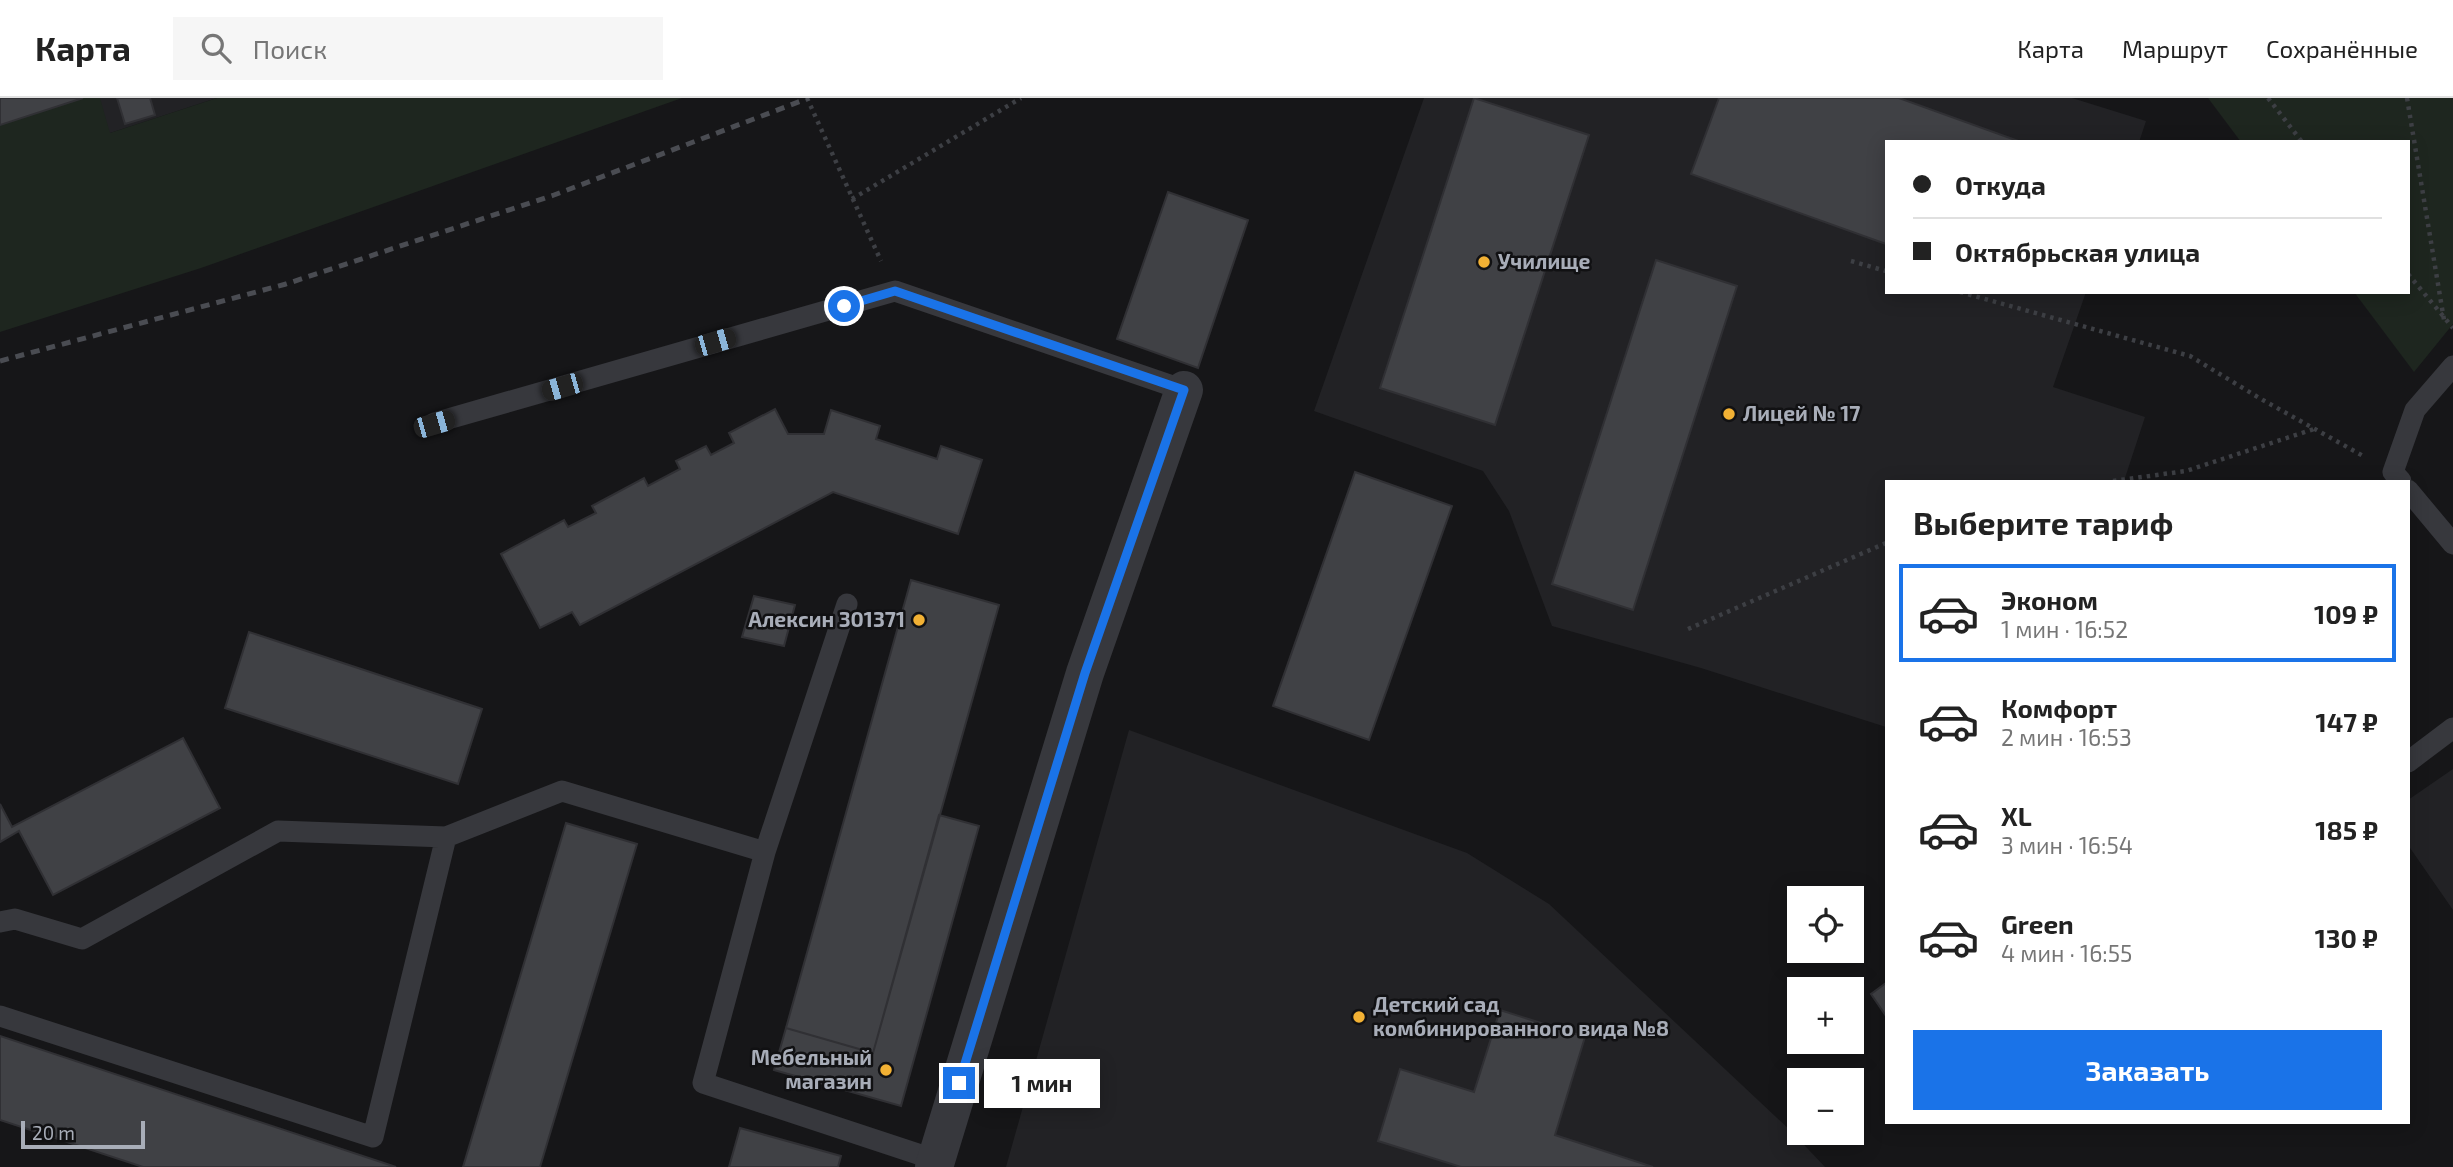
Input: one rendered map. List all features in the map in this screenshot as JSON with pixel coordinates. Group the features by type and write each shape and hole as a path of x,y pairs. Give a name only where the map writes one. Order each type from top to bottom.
{"street":[{"path":"935,1164 1085,673 1184,390"}],"lane":[{"path":"434,424 895,291 1184,390"},
{"path":"2397,477 2415,411 2453,366"},
{"path":"2410,492 2453,544"},
{"path":"847,604 765,852 703,1083 935,1164"},
{"path":"2410,760 2453,728"},
{"path":"0,922 15,919 82,939 278,831 446,837 562,791 765,852"},
{"path":"0,1016 373,1138 446,837"}],"path":[{"path":"807,98 895,291"},
{"path":"852,198 1021,98"},
{"path":"2268,98 2300,140"},
{"path":"2407,98 2444,320"},
{"path":"1851,261 1885,271"},
{"path":"2410,277 2453,328"},
{"path":"1967,294 2190,356 2397,477"},
{"path":"2120,480 2186,471 2315,429"},
{"path":"1688,629 1885,543"}],"shaded area":[{"path":"0,98 217,98 0,169"},
{"path":"83,98 100,98 110,133 217,98 682,98 201,268 0,332 0,125"},
{"name":"Лицей № 17","path":"1424,98 2072,98 2146,121 2140,140 1885,140 1885,294 2085,294 2053,387 2145,417 2124,480 1885,480 1885,727 1701,668 1552,626 1509,511 1483,471 1314,411"},
{"path":"2208,98 2453,98 2453,324 2414,372 2356,294 2410,294 2410,140 2240,140"},
{"name":"Детский сад комбинированного вида №8","path":"1129,730 1467,853 1549,904 1787,1127 1787,1145 1804,1145 1825,1167 1006,1167"},
{"path":"2453,769 2453,910 2410,848 2410,799"}],"building":[{"path":"0,98 83,98 0,125"},
{"path":"117,98 150,98 155,115 125,124"},
{"name":"Училище","path":"1474,98 1589,135 1495,425 1380,388"},
{"path":"1719,98 1899,98 2015,140 1885,140 1885,244 1691,174"},
{"path":"1168,192 1248,220 1198,368 1117,339"},
{"path":"1656,260 1737,286 1633,610 1552,584"},
{"path":"775,409 788,434 824,434 831,410 880,426 876,439 937,459 941,446 982,460 958,534 833,492 580,625 572,612 540,628 501,554 564,520 568,527 596,513 592,506 644,478 648,486 680,469 676,461 706,446 711,455 734,443 729,433"},
{"path":"1355,472 1452,506 1369,740 1273,706"},
{"path":"911,580 999,605 873,1053 786,1028"},
{"path":"754,596 795,605 784,646 742,637"},
{"path":"249,632 482,709 458,784 225,708"},
{"path":"183,738 220,808 53,895 19,831 0,842 0,804 12,827"},
{"path":"939,815 979,826 901,1106 774,1070 786,1028 873,1053"},
{"path":"566,823 637,844 540,1167 463,1167"},
{"path":"1885,984 1885,1015 1871,994"},
{"path":"1500,1010 1585,1037 1555,1135 1653,1167 1461,1167 1378,1141 1400,1069 1474,1092"},
{"path":"0,1036 396,1167 143,1167 0,1120"},
{"path":"740,1128 841,1156 838,1167 729,1167"}],"railway":[{"path":"0,361 286,284 554,195 809,98"}],"place":[{"name":"Училище","path":"1484,262"},
{"name":"Лицей № 17","path":"1729,414"},
{"name":"Алексин 301371","path":"919,620"},
{"name":"Детский сад комбинированного вида №8","path":"1359,1017"},
{"name":"Мебельный магазин","path":"886,1070"}],"route":[{"path":"844,306 895,291 1184,390 1085,673 959,1083"}]}
